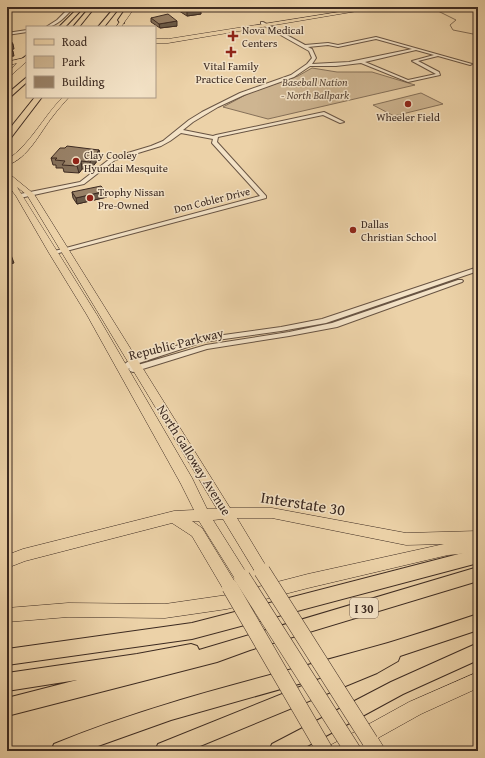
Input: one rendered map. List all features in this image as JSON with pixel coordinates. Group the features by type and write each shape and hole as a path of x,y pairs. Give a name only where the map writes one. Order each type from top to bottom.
{"highway":[{"path":"63,26 82,7"},
{"path":"77,26 93,7"},
{"path":"102,26 118,7"},
{"path":"122,22 121,20 129,7"},
{"path":"7,98 26,80"},
{"path":"7,94 19,86"},
{"path":"7,126 37,98"},
{"path":"7,137 37,98"},
{"path":"7,657 192,631 478,556"},
{"name":"I 30","path":"7,707 217,654 250,642 478,574"},
{"path":"61,751 176,710 406,646 478,622"},
{"path":"7,682 137,663 250,642"},
{"path":"165,751 371,667 406,646"},
{"path":"279,751 397,688 478,651"}],"main road":[{"path":"119,26 133,7"},
{"path":"156,41 212,33 364,7"},
{"path":"266,24 379,7"},
{"path":"7,64 26,59"},
{"path":"7,78 26,59"},
{"path":"7,162 20,155 31,143 49,116 65,98"},
{"name":"North Galloway Avenue","path":"7,174 65,249 262,571 373,746"},
{"name":"North Galloway Avenue","path":"7,179 26,197 53,253 92,315 187,482 203,515 353,751"},
{"path":"154,424 169,419"},
{"name":"Interstate 30","path":"7,562 23,555 174,518 251,512 272,513 406,539 478,537"},
{"path":"174,518 197,532 325,751"},
{"path":"7,614 68,610 165,611 219,603 440,551 469,547 478,542"},
{"path":"337,751 415,708 478,680"}],"street":[{"path":"50,26 58,21 72,7"},
{"path":"26,197 58,191 88,180 114,159 163,144 192,121 212,108 245,92 293,76 310,65 314,58 311,50 266,24"},
{"path":"7,34 26,31"},
{"path":"370,37 470,64"},
{"path":"305,46 328,44 338,46 376,38"},
{"path":"310,65 325,66 359,62 417,50"},
{"path":"359,62 408,81 438,75 438,73 414,61 439,56"},
{"path":"179,131 214,138 222,134 324,113 342,122"},
{"name":"Don Cobler Drive","path":"53,253 264,197 216,146 214,138"},
{"name":"Republic Parkway","path":"122,369 235,338 323,321 478,269"},
{"name":"Republic Parkway","path":"235,338 289,334 334,325 478,274"}],"green space":[{"name":"Baseball Nation - North Ballpark","path":"312,68 337,72 372,72 415,85 268,119 223,107 249,93 298,76"},
{"name":"Wheeler Field","path":"421,93 443,104 394,116 373,105"}],"building":[{"path":"180,7 197,7 201,10 187,11"},
{"path":"168,14 177,21 159,24 151,18"},
{"path":"10,39 13,44 8,45 13,51 7,52 7,40"},
{"path":"67,146 99,150 90,162 81,161 77,166 62,165 65,161 55,160 57,158 51,158 60,148 65,148"},
{"path":"101,186 106,191 76,198 72,192"},
{"path":"7,247 11,255 7,256"}],"waterway":[{"path":"422,7 436,10 456,20 450,25 453,30 478,35"}],"place":[{"name":"Nova Medical Centers","path":"233,36"},
{"name":"Vital Family Practice Center","path":"231,52"},
{"name":"Wheeler Field","path":"408,104"},
{"name":"Clay Cooley Hyundai Mesquite","path":"76,161"},
{"name":"Trophy Nissan Pre-Owned","path":"90,198"},
{"name":"Dallas Christian School","path":"353,230"}]}
